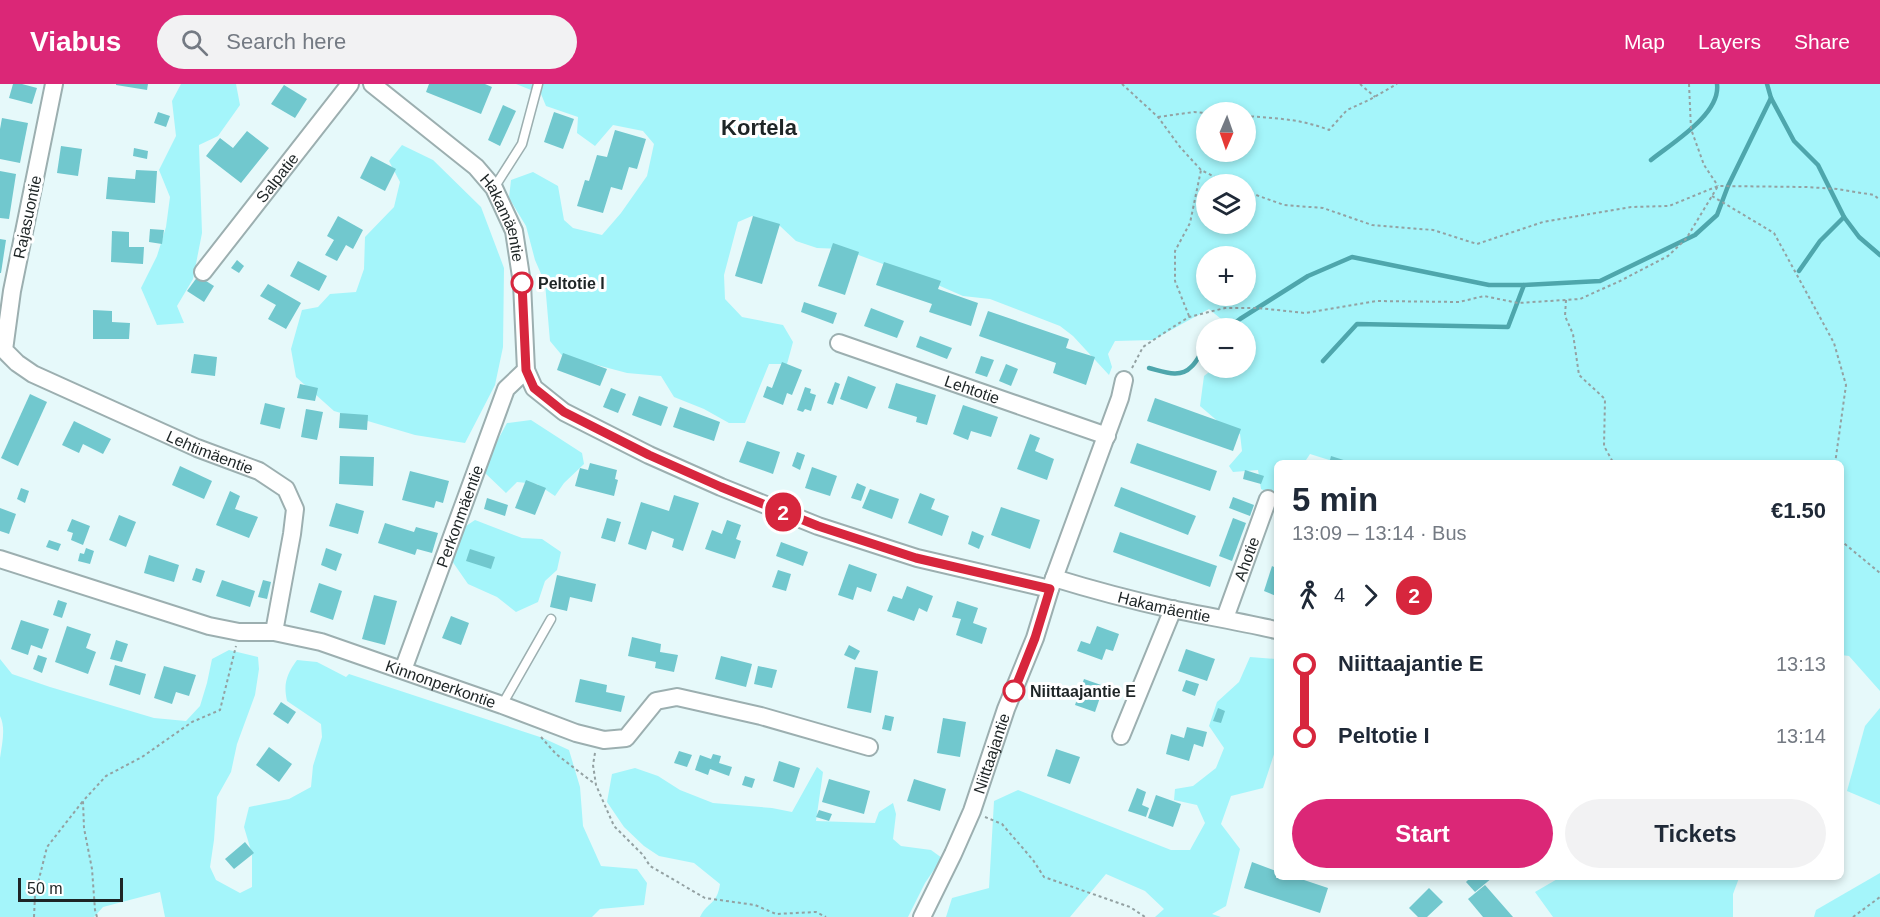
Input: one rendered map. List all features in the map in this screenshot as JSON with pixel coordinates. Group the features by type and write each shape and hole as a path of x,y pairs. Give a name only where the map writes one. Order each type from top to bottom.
{"street":[{"name":"Rajasuontie","path":"4,350 12,291 54,84"},
{"name":"Salpatie","path":"203,272 350,84"},
{"name":"Hakamäentie","path":"372,84 476,167 494,188 514,231 522,283 526,370 534,388 564,412 649,455 721,487 818,526 916,558 1105,593 1274,630"},
{"name":"Lehtotie","path":"839,343 1107,436"},
{"name":"Lehtimäentie","path":"4,350 16,363 33,374 197,448 259,471 286,489 295,509 274,632"},
{"name":"Perkonmäentie","path":"404,670 506,389 526,370"},
{"name":"Niittaajantie","path":"922,917 972,811 1006,709 1035,638 1052,584 1107,436 1124,380"},
{"name":"Ahotie","path":"1225,618 1268,499"},
{"name":"Kinnonperkontie","path":"0,559 209,626 239,632 274,632 321,642 598,739 626,738 656,701 677,697 761,716 869,747"},
{"path":"1121,736 1173,609"}],"lane":[{"path":"494,188 522,144 538,84"},
{"path":"502,705 551,619"}],"path":[{"path":"1122,84 1158,117 1180,147 1201,171 1207,174"},
{"path":"1360,84 1375,97"},
{"path":"1256,117 1291,120 1329,130 1347,110 1396,84"},
{"path":"1689,84 1691,129 1704,165 1718,186"},
{"path":"1158,117 1196,112"},
{"path":"1189,317 1175,281 1175,250 1190,223 1201,171"},
{"path":"1256,195 1284,206 1323,208 1372,225 1433,230 1477,244 1544,222 1631,207 1669,206 1718,186 1770,185 1830,188 1874,195 1880,200"},
{"path":"1124,380 1143,347 1189,317 1225,308 1258,308 1305,313 1376,301 1459,302 1484,296 1518,303 1580,299 1668,256 1686,239 1718,186"},
{"path":"1712,196 1774,233 1834,343 1846,385 1836,460"},
{"path":"1566,300 1564,316 1573,334 1579,375 1605,399 1604,446 1612,460"},
{"path":"1844,543 1880,573"},
{"path":"34,917 35,895 47,847 106,776 142,756 192,722 219,710 239,632"},
{"path":"538,732 556,754 596,784"},
{"path":"598,739 593,765 596,784 614,826 643,855 650,866 705,898 755,905 776,914 816,912 826,917"},
{"path":"83,801 84,828 92,869 95,917"},
{"path":"972,811 1002,824 1033,860 1044,877 1130,907 1145,917"},
{"path":"1853,917 1880,897"}],"shaded area":[{"path":"181,84 236,84 240,105 218,136 199,145 202,233 193,279 177,306 184,323 157,325 141,288 157,256 166,227 170,197 159,170 176,136 172,101"},
{"path":"516,84 1880,84 1880,691 1849,656 1844,655 1844,460 1329,460 1310,454 1306,460 1274,460 1274,495 1261,489 1258,470 1233,472 1229,466 1242,451 1240,434 1221,424 1200,406 1204,378 1256,378 1256,318 1220,318 1209,309 1153,340 1115,341 1108,354 1112,367 1109,375 1073,336 1060,326 990,299 963,296 842,249 817,248 796,241 780,226 752,216 738,222 724,275 725,299 742,317 783,325 793,342 787,364 769,364 745,423 729,423 704,409 674,397 661,376 627,373 565,359 550,341 545,283 535,260 526,226 509,198 511,180 533,172 558,186 564,220 573,228 602,235 647,176 654,144 643,131 613,125 595,146 577,133 578,117 546,106 541,94"},
{"path":"402,145 433,160 481,207 504,268 503,347 495,385 465,443 415,435 334,411 296,377 291,349 302,310 318,307 330,294 356,292 364,269 365,237 394,207 400,182 389,161"},
{"path":"531,420 582,453 584,464 564,483 555,496 537,484 517,482 506,493 485,473 495,445 507,423"},
{"path":"475,520 522,538 542,539 561,552 557,570 545,581 538,602 516,612 497,597 468,584 452,561 463,528"},
{"path":"229,650 258,657 259,669 255,695 237,744 231,772 217,797 210,867 216,880 240,893 252,887 252,854 244,827 249,807 289,799 311,787 313,766 322,737 321,724 287,701 285,689 287,679 297,660 317,662 346,677 349,674 543,738 569,750 580,787 583,826 601,866 637,869 647,883 644,905 600,909 592,917 165,917 160,892 103,907 94,917 0,917 0,758 3,731 0,716 0,659 12,674 50,687 154,718 186,721 200,706 212,659"},
{"path":"1250,657 1274,659 1274,754 1263,788 1231,796 1221,824 1240,849 1226,906 1212,914 1221,917 1155,917 1164,909 1145,891 1106,874 1070,917 946,917 952,898 989,888 994,801 1018,790 1171,850 1190,850 1205,823 1197,805 1174,800 1175,789 1193,786 1216,768 1224,748 1209,726 1217,702 1239,682"},
{"path":"1880,708 1880,805 1847,791 1865,726"},
{"path":"817,767 823,772 816,821 875,823 879,812 893,803 896,814 893,839 901,846 931,850 942,858 925,883 908,917 700,917 717,896 720,884 694,863 659,856 644,846 624,827 607,802 612,774 635,768 658,776 680,790 713,803 792,812"},
{"path":"1880,873 1880,917 1814,917 1816,910"},
{"path":"1556,880 1738,880 1733,894 1733,917 1553,917 1535,892"}],"building":[{"path":"13,84 37,88 32,104 9,98"},
{"path":"116,84 148,84 147,90"},
{"path":"429,84 485,84 492,87 481,114 426,92"},
{"path":"284,85 307,99 295,118 271,104"},
{"path":"503,105 516,111 500,146 488,140"},
{"path":"158,112 170,116 166,127 154,123"},
{"path":"554,112 574,119 563,149 544,142"},
{"path":"2,118 28,123 20,163 0,159"},
{"path":"615,130 646,139 637,169 629,167 622,190 611,187 603,213 577,206 585,180 589,181 597,155 607,157"},
{"path":"247,131 269,148 241,183 206,156 220,138 233,148"},
{"path":"61,146 82,149 78,176 57,173"},
{"path":"134,148 148,151 147,159 133,156"},
{"path":"371,156 396,169 385,191 360,178"},
{"path":"136,170 157,171 155,203 106,199 108,177 135,179"},
{"path":"0,171 16,174 9,219 0,218"},
{"path":"338,216 363,230 353,249 346,245 337,261 325,255 334,240 327,236"},
{"path":"753,216 780,224 762,284 735,276"},
{"path":"150,229 164,230 162,244 149,242"},
{"path":"112,231 129,232 129,247 144,247 143,264 111,262"},
{"path":"0,239 6,240 1,273 0,273"},
{"path":"833,243 859,252 845,295 818,286"},
{"path":"237,260 244,266 239,273 231,268"},
{"path":"298,261 327,276 319,291 290,276"},
{"path":"884,262 941,281 938,289 978,303 971,326 929,312 932,304 876,285"},
{"path":"198,276 214,286 204,302 187,291"},
{"path":"268,284 301,303 286,329 268,319 276,305 260,296"},
{"path":"804,302 837,313 833,324 801,312"},
{"path":"871,308 904,321 897,338 864,326"},
{"path":"93,310 112,311 112,322 130,323 129,339 93,339"},
{"path":"988,311 1069,339 1066,348 1095,357 1086,385 1053,373 1056,363 979,336"},
{"path":"920,336 952,348 947,359 916,347"},
{"path":"563,353 607,369 600,386 557,370"},
{"path":"194,354 217,357 215,376 191,373"},
{"path":"981,356 994,360 987,377 975,373"},
{"path":"782,362 802,370 792,395 787,393 783,405 763,397 767,386 772,388"},
{"path":"1006,364 1018,369 1011,386 999,381"},
{"path":"848,376 876,387 867,409 840,399"},
{"path":"835,382 840,384 833,405 827,403"},
{"path":"896,383 936,395 927,425 916,422 917,417 888,408"},
{"path":"300,384 318,388 315,401 297,398"},
{"path":"805,387 811,389 810,393 816,395 811,411 805,409 803,412 797,410"},
{"path":"611,388 626,394 618,413 603,407"},
{"path":"30,394 47,402 18,466 1,458"},
{"path":"639,396 668,407 661,426 632,415"},
{"path":"1155,398 1241,429 1233,451 1147,421"},
{"path":"265,403 285,408 280,429 260,424"},
{"path":"963,405 998,417 991,437 971,431 968,440 953,434"},
{"path":"680,407 720,422 714,441 673,427"},
{"path":"306,409 323,412 317,440 301,437"},
{"path":"340,413 368,415 367,430 339,428"},
{"path":"74,421 111,439 103,454 83,444 79,453 62,445"},
{"path":"1030,434 1040,438 1035,451 1054,459 1047,480 1017,469"},
{"path":"747,441 780,452 773,474 739,462"},
{"path":"1137,443 1217,471 1210,491 1130,463"},
{"path":"797,452 805,455 800,470 792,466"},
{"path":"340,456 374,457 373,486 339,484"},
{"path":"1331,456 1344,460 1330,460"},
{"path":"590,463 617,470 615,479 618,480 614,496 575,486 580,468 588,470"},
{"path":"180,466 212,481 204,499 172,485"},
{"path":"812,467 837,476 830,496 805,488"},
{"path":"1245,470 1264,476 1261,484 1243,479"},
{"path":"410,471 449,481 443,503 436,501 434,508 402,500"},
{"path":"526,480 546,488 535,515 515,508"},
{"path":"857,483 866,487 861,501 851,498"},
{"path":"1121,487 1196,516 1188,535 1114,506"},
{"path":"21,488 29,491 25,503 17,499"},
{"path":"870,489 899,499 892,519 862,508"},
{"path":"230,491 240,496 235,509 258,517 249,538 216,525"},
{"path":"920,493 935,499 931,509 949,516 942,536 908,523"},
{"path":"674,495 699,503 683,551 672,547 674,539 652,531 646,550 628,544 641,502 669,511"},
{"path":"1233,497 1254,505 1250,516 1229,508"},
{"path":"487,498 508,505 505,516 484,509"},
{"path":"336,503 364,511 358,534 329,526"},
{"path":"1001,507 1040,520 1030,549 991,535"},
{"path":"0,508 16,514 9,534 0,531"},
{"path":"119,515 136,522 126,547 109,540"},
{"path":"607,518 621,522 615,542 601,538"},
{"path":"1233,518 1246,523 1232,561 1219,556"},
{"path":"72,519 90,526 83,545 71,540 73,533 67,531"},
{"path":"727,520 741,525 736,539 741,541 735,559 705,549 712,530 722,534"},
{"path":"385,523 414,532 416,527 438,533 432,553 417,549 415,555 378,543"},
{"path":"972,531 984,536 979,549 968,544"},
{"path":"1120,532 1217,566 1210,587 1113,552"},
{"path":"49,540 61,544 58,551 46,547"},
{"path":"781,542 808,552 803,566 776,556"},
{"path":"86,548 94,551 90,564 78,561 80,553 84,554"},
{"path":"326,548 342,554 336,571 321,565"},
{"path":"470,549 495,557 491,569 466,561"},
{"path":"149,555 179,565 174,582 144,573"},
{"path":"849,564 877,574 871,592 857,587 853,600 838,595"},
{"path":"1272,566 1274,567 1274,595 1264,591"},
{"path":"196,568 205,571 201,583 192,580"},
{"path":"778,570 791,574 786,591 772,587"},
{"path":"557,575 596,584 592,602 570,597 567,611 550,607"},
{"path":"222,580 255,591 250,607 216,596"},
{"path":"263,580 271,582 267,599 258,597"},
{"path":"319,583 342,591 333,620 310,612"},
{"path":"907,586 933,596 927,612 919,608 914,621 887,611 893,596 902,599"},
{"path":"374,595 397,601 385,645 362,639"},
{"path":"58,600 67,603 62,618 53,615"},
{"path":"957,601 978,608 973,623 987,628 982,644 956,635 961,619 952,617"},
{"path":"451,616 469,623 461,645 442,638"},
{"path":"21,620 49,629 42,649 31,645 28,655 11,649"},
{"path":"67,626 91,634 86,648 96,652 88,674 55,662"},
{"path":"1097,626 1119,634 1113,651 1106,649 1102,660 1077,651 1081,641 1090,644"},
{"path":"632,637 661,644 660,652 678,655 674,672 655,668 656,662 628,656"},
{"path":"116,640 128,644 122,662 110,659"},
{"path":"849,645 860,651 855,660 844,655"},
{"path":"1186,649 1215,659 1207,681 1178,671"},
{"path":"38,655 47,658 42,673 33,669"},
{"path":"721,656 752,664 746,687 715,679"},
{"path":"115,665 146,674 140,695 109,685"},
{"path":"164,666 196,675 189,696 176,692 172,704 154,698"},
{"path":"758,666 777,670 772,688 754,684"},
{"path":"855,667 878,671 871,713 847,708"},
{"path":"580,679 607,685 606,692 625,696 621,712 575,702"},
{"path":"1084,679 1104,686 1095,712 1075,705"},
{"path":"1186,680 1199,684 1195,696 1182,691"},
{"path":"281,702 296,712 288,724 273,714"},
{"path":"1218,708 1225,711 1221,723 1213,721"},
{"path":"885,715 894,717 891,731 882,729"},
{"path":"943,718 966,722 960,757 937,753"},
{"path":"1187,727 1207,732 1203,747 1194,744 1189,761 1166,754 1171,734 1184,738"},
{"path":"269,747 292,764 279,782 256,765"},
{"path":"1056,749 1080,757 1070,784 1047,776"},
{"path":"679,751 692,755 687,767 674,763"},
{"path":"713,754 721,756 719,763 732,767 729,776 710,769 708,775 695,770 700,755 711,759"},
{"path":"779,761 800,768 794,788 773,781"},
{"path":"745,776 755,779 752,788 742,785"},
{"path":"829,779 870,791 864,814 822,802"},
{"path":"914,779 946,789 940,811 907,801"},
{"path":"1137,788 1146,792 1142,805 1149,808 1146,817 1128,811"},
{"path":"1156,795 1181,804 1173,827 1148,818"},
{"path":"819,810 832,814 829,821 816,817"},
{"path":"245,842 254,853 234,869 225,859"},
{"path":"1252,862 1274,870 1274,880 1304,880 1328,888 1320,913 1244,888"},
{"path":"1468,880 1490,880 1475,892 1466,882"},
{"path":"1485,885 1513,917 1483,917 1468,899"},
{"path":"1429,888 1443,902 1427,917 1418,917 1409,908"}],"waterway":[{"path":"1651,160 1703,117 1716,95 1717,84"},
{"path":"1767,84 1771,98 1794,141 1818,165 1844,217 1859,237 1880,255"},
{"path":"1242,318 1308,276 1352,257 1489,285 1600,281 1695,235 1717,215 1728,186 1771,98"},
{"path":"1799,271 1820,241 1844,217"},
{"path":"1323,361 1357,324 1508,327 1524,285"},
{"path":"1149,368 1182,373 1196,361"}],"bus line":[{"name":"2","path":"522,283 526,370 534,388 564,412 649,455 818,526 916,558 1050,589 1035,638 1014,691"}],"place":[{"name":"Peltotie I","path":"522,283"},
{"name":"Niittaajantie E","path":"1014,691"}],"district":[{"name":"Kortela","path":"759,127"}]}
